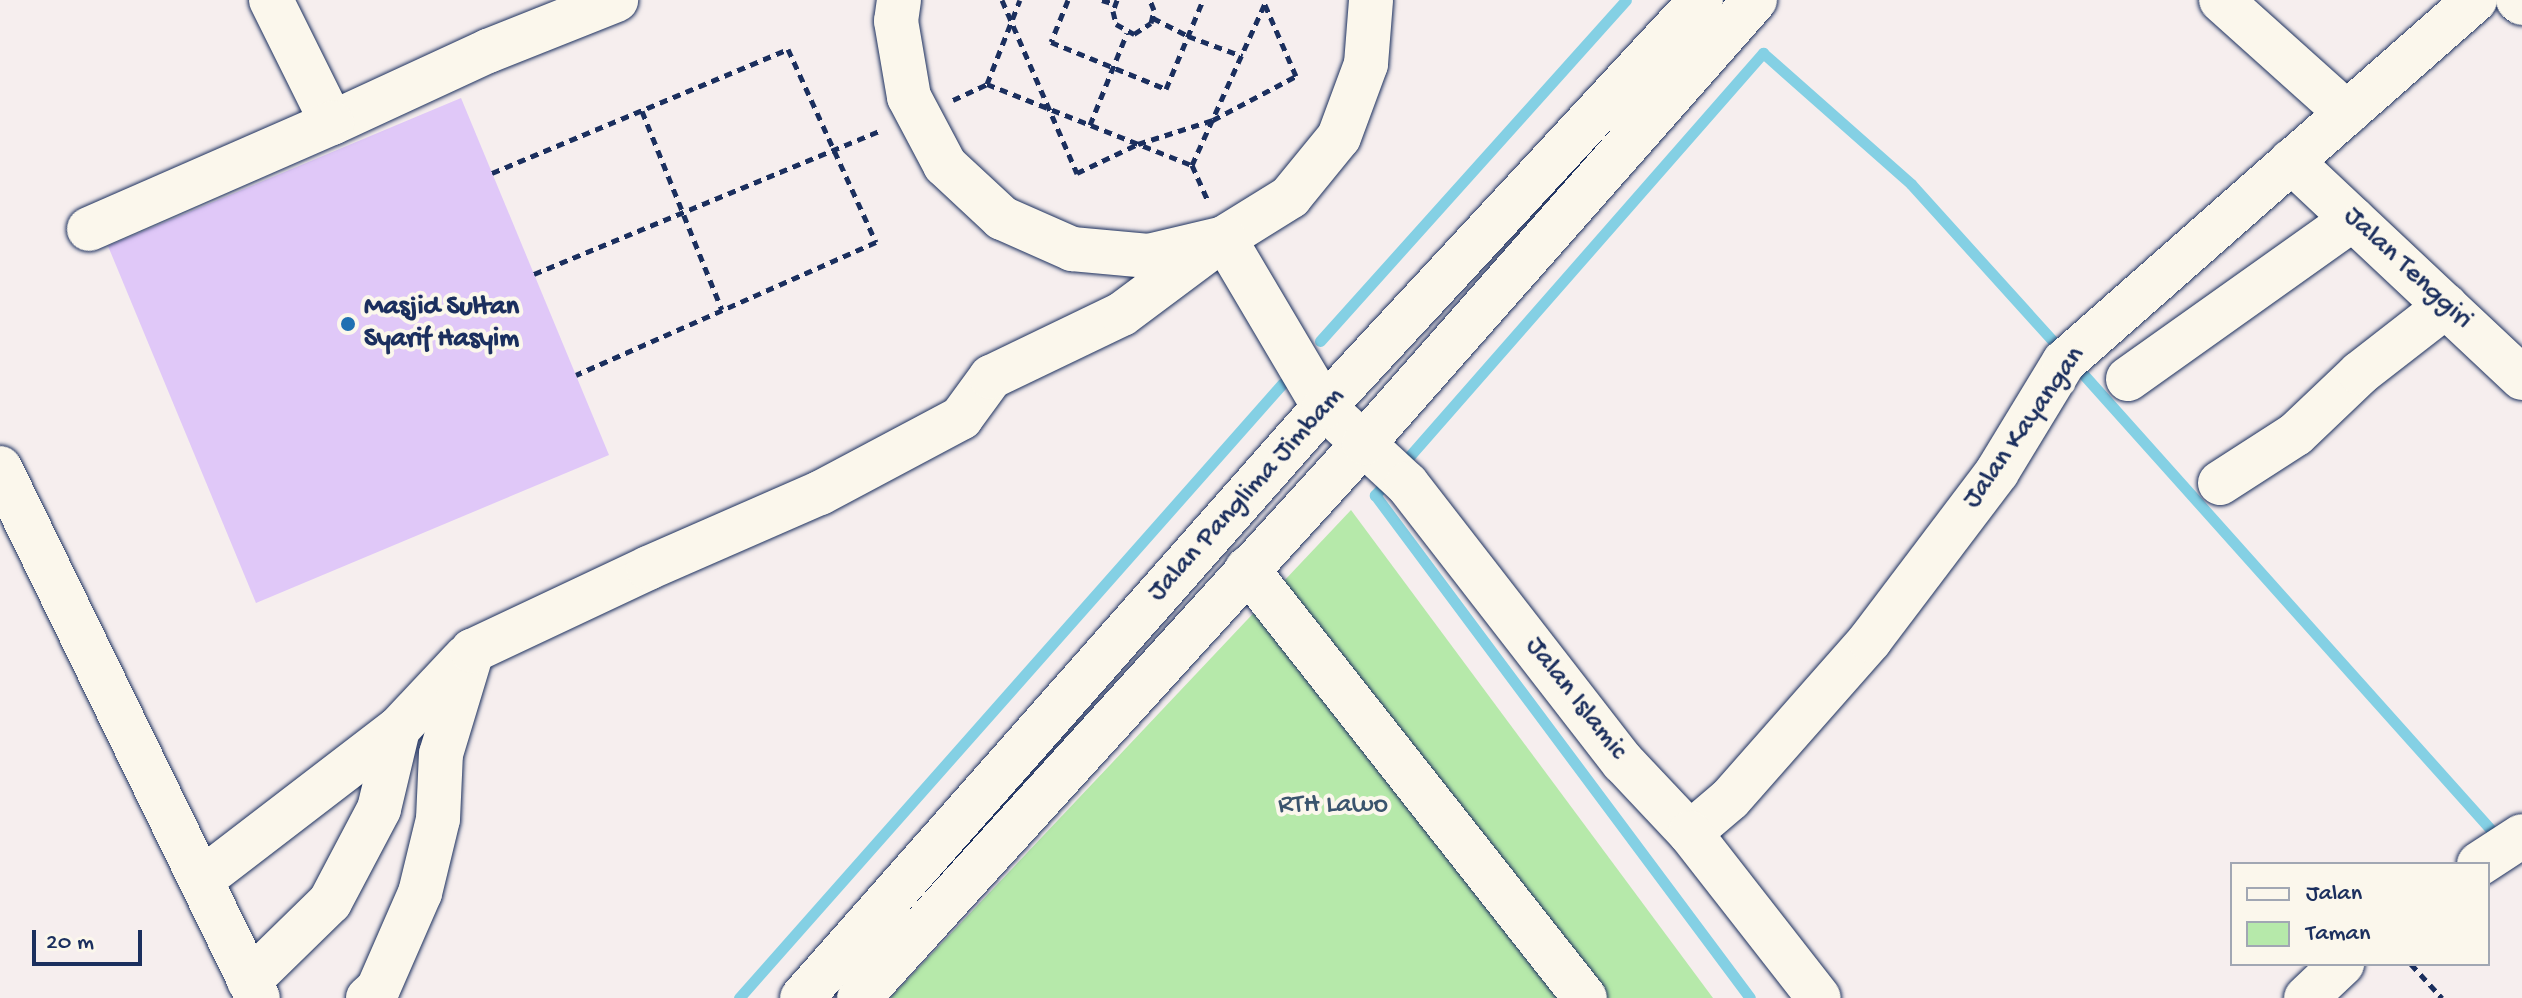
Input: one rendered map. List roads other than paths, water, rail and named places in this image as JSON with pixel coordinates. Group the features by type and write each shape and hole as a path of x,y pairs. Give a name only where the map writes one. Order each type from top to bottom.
{"street":[{"path":"271,0 332,123"},
{"path":"89,229 488,51 616,0"},
{"path":"899,0 896,21 909,97 945,165 1002,218 1072,249 1149,256 1224,238"},
{"path":"201,880 398,729 472,651 648,568 820,493 961,418 991,377 1122,314 1224,238 1290,197 1339,137 1366,64 1371,0"},
{"name":"Jalan Panglima Jimbam","path":"802,998 1324,407 1701,0"},
{"name":"Jalan Panglima Jimbam","path":"859,998 1364,443 1755,0"},
{"path":"2221,0 2347,113"},
{"name":"Jalan Kayangan","path":"1690,833 1730,799 1870,640 1997,472 2076,350 2475,0"},
{"name":"Jalan Tenggiri","path":"2291,161 2522,378"},
{"path":"2128,379 2353,219"},
{"name":"Jalan Islamic","path":"1224,238 1324,407 1407,484 1623,762 1690,833 1819,998"},
{"path":"2220,483 2296,434 2360,373 2446,306"},
{"path":"0,468 254,990 330,902 379,809 398,729"},
{"path":"1247,569 1585,998"},
{"path":"368,998 378,989 420,893 438,819 441,754 472,651"},
{"path":"2306,998 2340,966"}],"waterway":[{"path":"1320,341 1626,0"},
{"path":"1400,467 1763,53 1911,184 2063,352"},
{"path":"2075,365 2501,841"},
{"path":"739,998 1282,384"},
{"path":"1389,480 1375,495 1750,998"}],"place":[{"name":"Masjid Sultan Syarif Hasyim","path":"348,324"}],"park label":[{"name":"RTH Lawo","path":"1333,806"}]}
